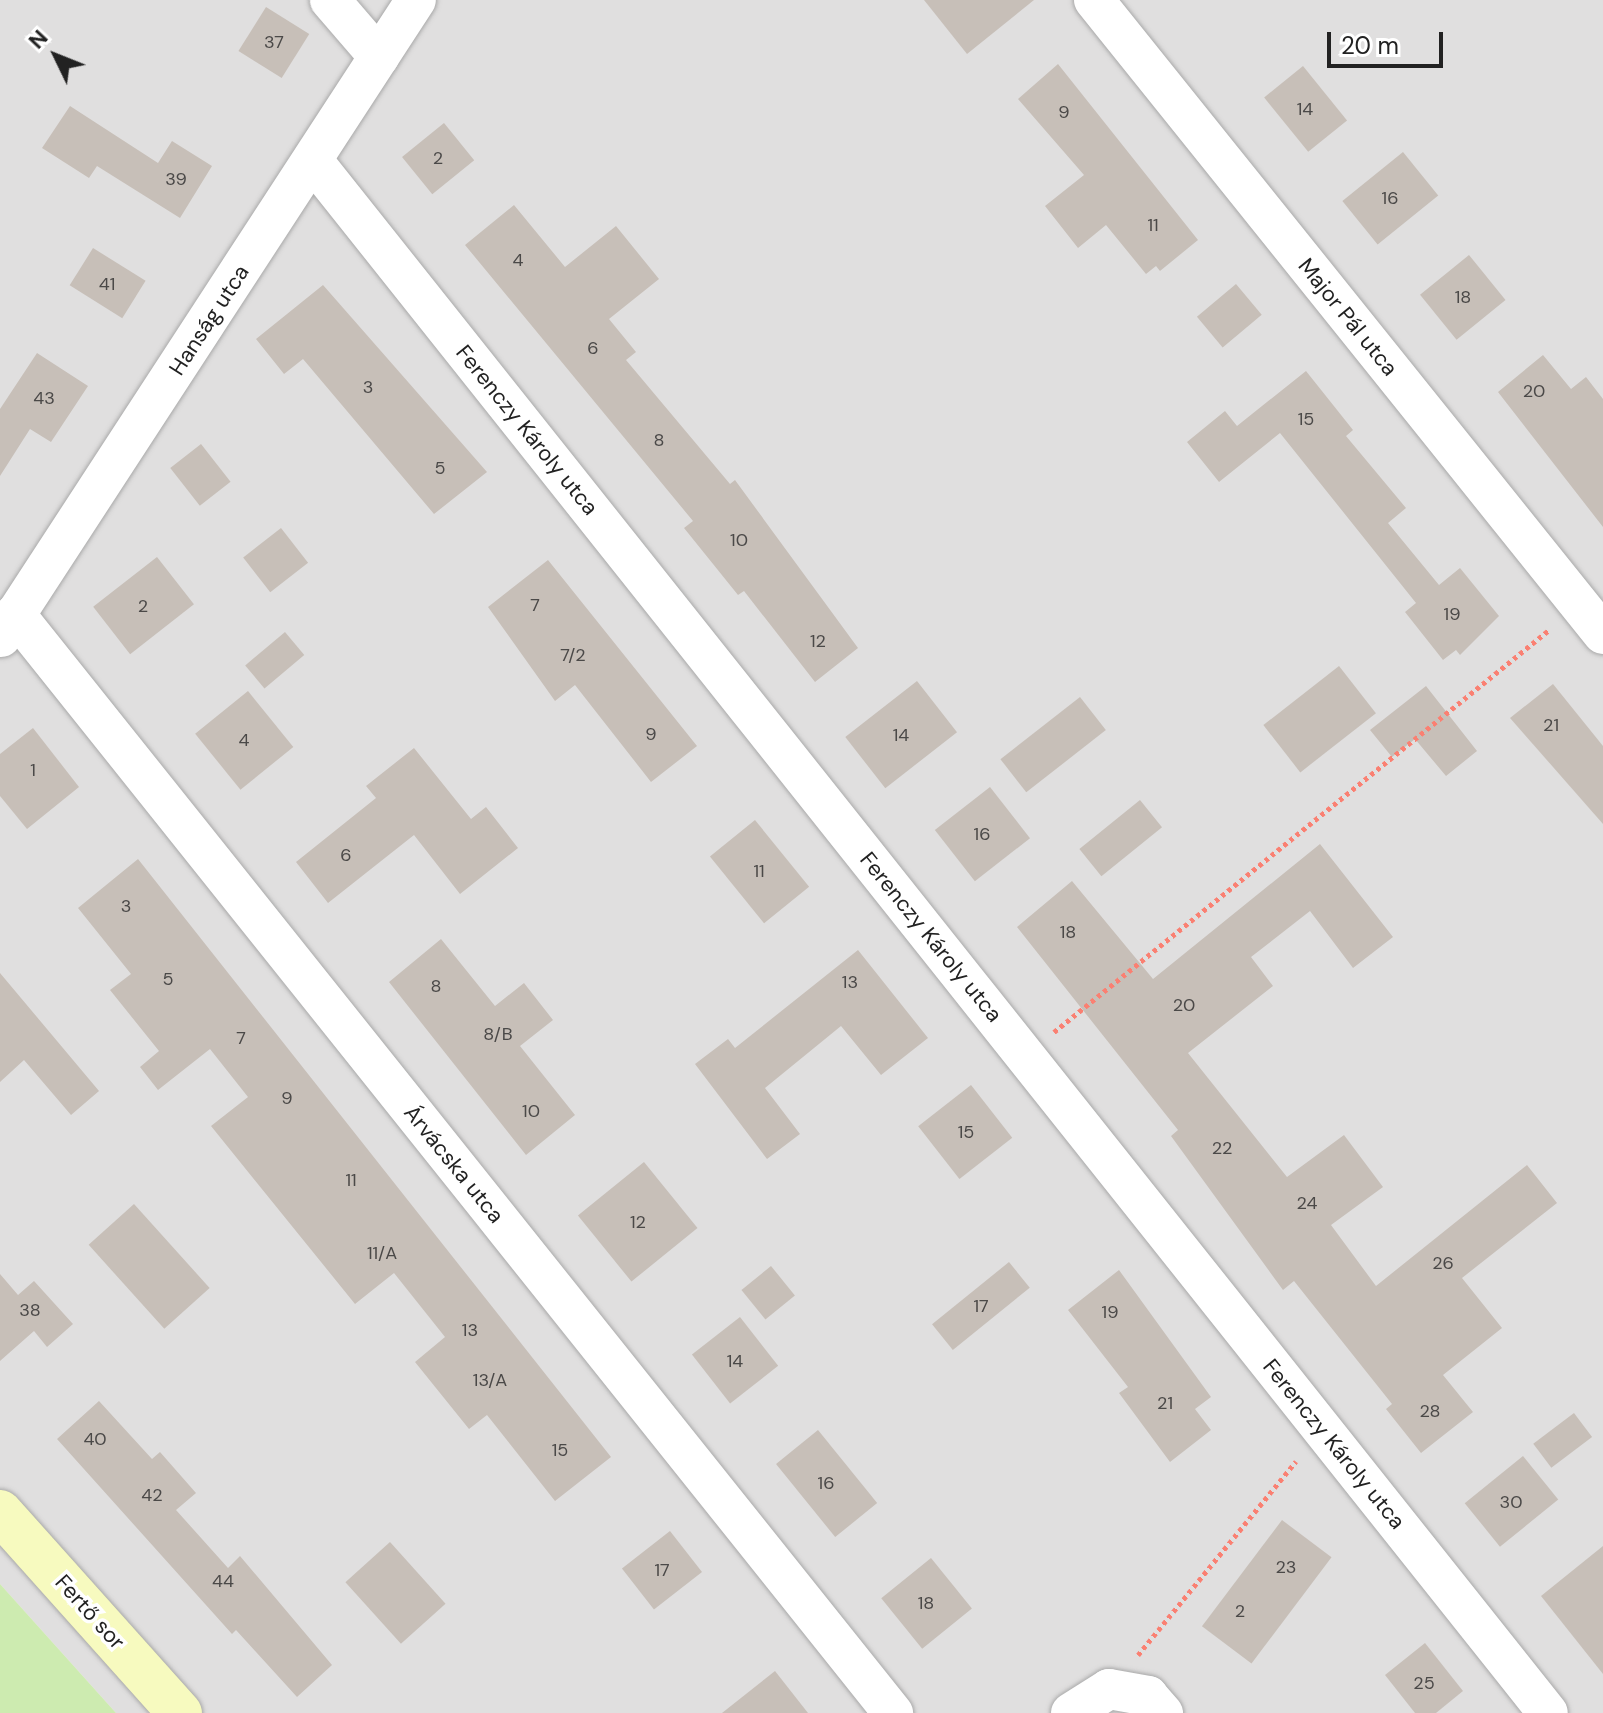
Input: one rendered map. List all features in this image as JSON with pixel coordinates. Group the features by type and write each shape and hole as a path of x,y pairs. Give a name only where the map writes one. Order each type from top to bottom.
{"street":[{"path":"330,0 379,57"},
{"name":"Hanság utca","path":"8,626 416,0"},
{"name":"Major Pál utca","path":"1094,0 1592,619"},
{"name":"Ferenczy Károly utca","path":"313,161 1548,1713"},
{"name":"Árvácska utca","path":"8,626 893,1713"},
{"name":"Fertő sor","path":"0,1512 180,1713"},
{"path":"1071,1713 1109,1689 1155,1704"}],"path":[{"path":"1025,1056 1592,619"},
{"path":"1109,1689 1323,1430"}],"shaded area":[{"path":"0,0 1603,0 1603,1713 116,1713 0,1584"}],"green space":[{"path":"0,1584 116,1713 0,1713"}],"building":[{"path":"924,0 1034,0 967,54"},
{"path":"266,7 309,34 282,78 238,51"},
{"path":"1058,64 1198,240 1160,271 1156,266 1146,274 1106,225 1078,248 1045,206 1084,175 1018,99"},
{"path":"1303,66 1347,120 1308,152 1264,97"},
{"path":"70,106 158,163 172,141 212,166 180,218 97,166 89,178 42,148"},
{"path":"444,123 474,160 432,194 402,157"},
{"path":"1403,152 1438,196 1378,245 1342,201"},
{"path":"514,205 565,267 616,226 659,279 609,319 636,352 626,360 730,484 735,480 858,648 815,682 744,591 738,595 684,528 693,521 465,245"},
{"path":"93,248 146,281 122,318 70,285"},
{"path":"1469,255 1506,300 1457,340 1420,295"},
{"path":"1236,284 1262,315 1223,347 1197,317"},
{"path":"323,285 487,472 434,514 303,359 284,374 256,339"},
{"path":"37,353 88,386 51,442 30,429 0,476 0,409"},
{"path":"1543,355 1571,389 1586,377 1603,399 1603,527 1498,392"},
{"path":"1306,371 1353,430 1346,436 1406,508 1388,523 1439,585 1460,568 1499,616 1460,655 1456,650 1443,660 1405,612 1416,603 1280,433 1219,482 1187,442 1225,411 1237,426"},
{"path":"201,444 231,482 200,506 170,468"},
{"path":"281,528 308,563 270,592 243,558"},
{"path":"157,557 194,604 130,654 93,607"},
{"path":"548,560 697,746 651,782 575,685 555,701 488,607"},
{"path":"285,632 304,655 264,688 245,665"},
{"path":"1339,666 1376,713 1300,772 1263,725"},
{"path":"917,681 957,732 885,788 845,737"},
{"path":"1553,684 1603,746 1603,824 1510,718"},
{"path":"1426,686 1477,751 1446,776 1415,739 1392,757 1370,730"},
{"path":"248,691 293,747 240,790 195,734"},
{"path":"1080,697 1106,730 1026,792 1000,759"},
{"path":"33,728 79,787 27,829 0,796 0,754"},
{"path":"414,748 471,819 486,807 518,848 460,894 414,835 328,903 296,862 376,798 366,786"},
{"path":"990,787 1030,838 975,881 935,830"},
{"path":"1140,800 1162,827 1101,876 1079,849"},
{"path":"755,820 809,887 764,923 710,857"},
{"path":"1320,844 1393,937 1353,968 1310,911 1251,957 1273,986 1188,1053 1287,1177 1344,1135 1383,1187 1331,1225 1376,1286 1527,1165 1557,1203 1462,1278 1502,1328 1443,1375 1473,1412 1421,1453 1386,1409 1392,1404 1294,1281 1283,1290 1171,1136 1178,1130 1017,927 1072,881 1153,979"},
{"path":"138,859 611,1457 555,1501 487,1415 469,1429 415,1362 445,1337 394,1273 355,1304 211,1126 248,1097 210,1049 158,1090 140,1067 159,1051 110,990 131,974 78,908"},
{"path":"441,939 495,1006 524,983 553,1020 520,1046 575,1115 526,1155 389,982"},
{"path":"858,950 928,1038 881,1075 841,1026 765,1088 800,1134 767,1159 695,1064 728,1039 735,1048"},
{"path":"0,973 99,1091 71,1115 24,1060 0,1082"},
{"path":"971,1085 1012,1138 959,1179 918,1126"},
{"path":"644,1162 697,1228 631,1282 578,1215"},
{"path":"134,1204 210,1288 164,1329 89,1245"},
{"path":"1009,1262 1030,1288 953,1350 932,1324"},
{"path":"771,1266 795,1296 765,1319 741,1290"},
{"path":"1119,1270 1211,1397 1195,1409 1211,1430 1170,1462 1119,1393 1128,1387 1068,1310"},
{"path":"0,1274 18,1295 34,1281 73,1324 47,1347 34,1331 0,1361"},
{"path":"740,1317 778,1366 730,1403 692,1355"},
{"path":"99,1401 152,1459 160,1452 196,1493 176,1510 228,1568 240,1556 332,1665 297,1697 236,1630 232,1634 57,1439"},
{"path":"1574,1413 1592,1437 1551,1468 1533,1444"},
{"path":"818,1430 877,1503 835,1537 776,1464"},
{"path":"1523,1456 1558,1500 1500,1547 1465,1503"},
{"path":"1282,1520 1332,1557 1251,1664 1202,1626"},
{"path":"670,1531 702,1572 654,1610 622,1569"},
{"path":"390,1542 446,1604 401,1644 345,1582"},
{"path":"1603,1546 1603,1674 1541,1596"},
{"path":"931,1558 972,1609 922,1649 881,1598"},
{"path":"1425,1643 1463,1691 1436,1713 1415,1713 1385,1675"},
{"path":"775,1671 808,1713 722,1713"}]}
